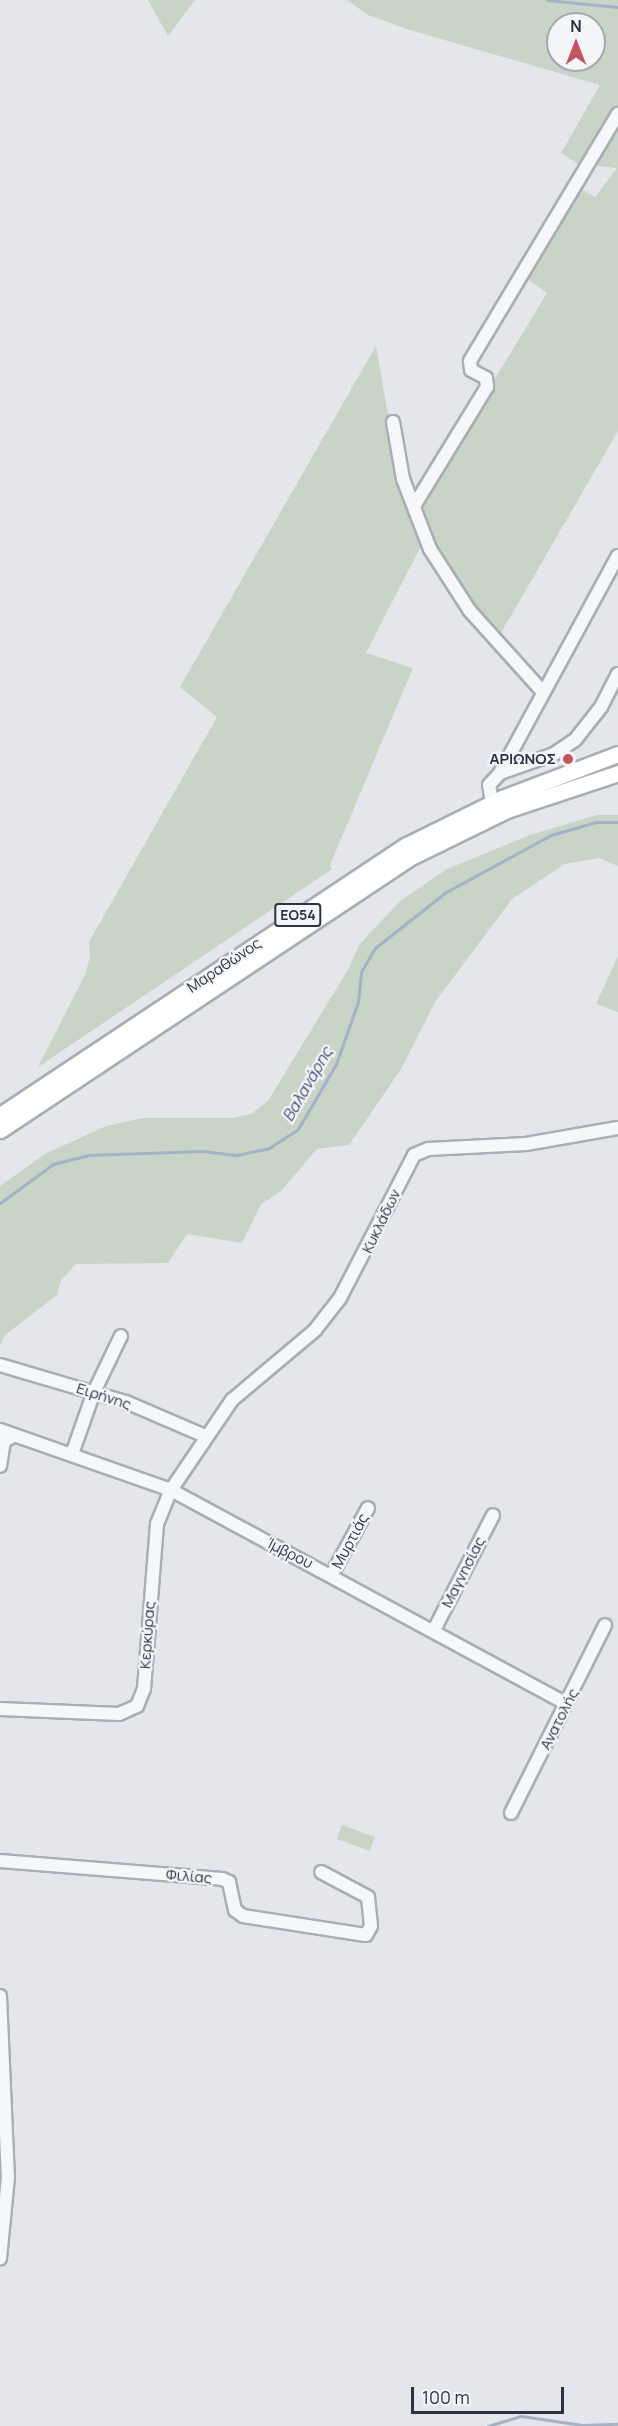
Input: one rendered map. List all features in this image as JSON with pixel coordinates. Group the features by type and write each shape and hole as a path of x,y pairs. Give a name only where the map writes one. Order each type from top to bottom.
{"main road":[{"name":"Μαραθώνος","path":"0,1115 355,877 407,845 492,803 618,754"},
{"name":"Μαραθώνος","path":"0,1130 413,856 507,810 618,773"},
{"path":"603,779 618,784"}],"street":[{"path":"414,506 487,387 486,378 471,369 470,361 618,114"},
{"path":"393,422 403,479 447,578 470,611 542,691"},
{"path":"492,803 489,785 500,773 542,691 618,558"},
{"path":"500,773 554,754 575,740 601,707 618,674"},
{"name":"Κυκλάδων","path":"205,1436 231,1400 315,1330 340,1298 414,1155 428,1149 515,1146 618,1128"},
{"path":"72,1454 94,1392 121,1336"},
{"name":"Ειρήνης","path":"0,1365 94,1392 205,1436"},
{"name":"Ίμβρου","path":"0,1430 171,1490 332,1574 566,1704"},
{"path":"0,1466 3,1440 14,1436"},
{"name":"Κερκύρας","path":"0,1709 119,1714 137,1706 144,1689 157,1524 171,1490 205,1436"},
{"name":"Μυρτιάς","path":"332,1574 368,1508"},
{"name":"Μαγνησίας","path":"434,1630 493,1515"},
{"name":"Ανατολής","path":"511,1813 605,1625"},
{"name":"Φιλίας","path":"0,1861 222,1879 229,1882 235,1910 243,1916 366,1935 371,1926 368,1897 321,1872"},
{"path":"0,1996 8,2176 0,2259"}],"green space":[{"path":"148,0 195,0 168,36"},
{"path":"347,0 618,0 618,431 498,638 474,612 432,547 417,507 547,293 523,276 577,187 595,197 617,168 578,164 561,153 600,85 555,72 606,72 606,12 546,12 546,69 410,30 368,15"},
{"path":"376,346 398,472 421,546 366,653 413,668 330,865 332,869 38,1067 85,975 90,957 89,942 217,717 180,687"},
{"path":"597,815 618,815 618,866 599,858 565,864 512,899 435,1002 401,1069 349,1145 317,1149 281,1191 261,1204 242,1243 187,1234 168,1263 76,1264 61,1280 57,1295 5,1335 0,1346 0,1186 45,1154 106,1126 143,1118 232,1118 251,1114 268,1101 349,968 359,945 400,901 447,869 530,835"},
{"path":"618,956 618,1012 596,1004"},
{"path":"342,1825 375,1837 370,1851 337,1839"}],"waterway":[{"path":"547,0 618,7"},
{"name":"Βαλανάρης","path":"0,1203 53,1164 88,1155 203,1151 237,1155 269,1148 298,1129 336,1064 358,1002 361,972 375,948 446,892 551,835 596,822 618,822"},
{"path":"488,2426 521,2416 582,2425 618,2424"}],"place":[{"name":"ΑΡΙΩΝΟΣ","path":"568,759"}]}
